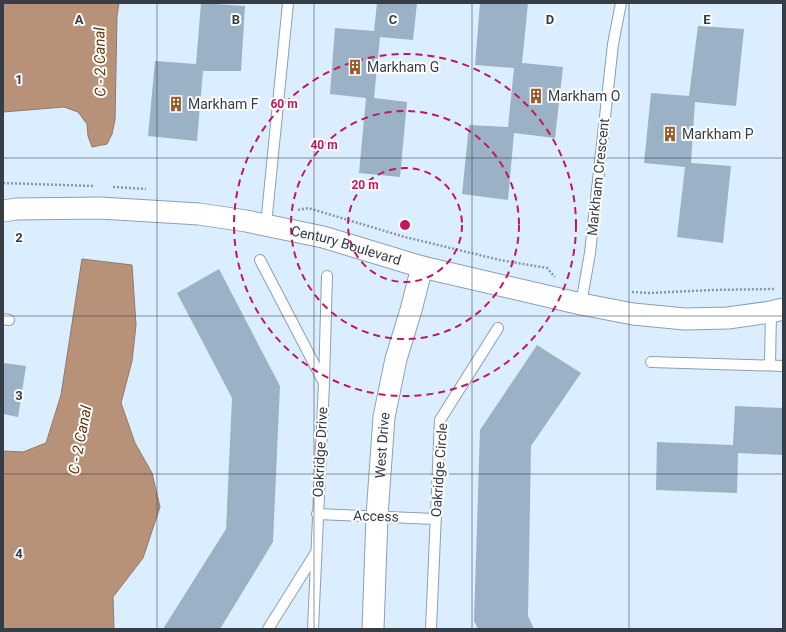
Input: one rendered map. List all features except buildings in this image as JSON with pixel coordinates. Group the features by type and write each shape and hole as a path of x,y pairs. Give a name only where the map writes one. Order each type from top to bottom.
{"street":[{"name":"Century Boulevard","path":"3,211 16,209 100,208 199,214 246,220 323,237 422,267 581,304 633,314 685,319 728,318 777,311"},
{"name":"West Drive","path":"372,629 377,516 384,417 396,359 422,267"}],"lane":[{"path":"266,225 288,3"},
{"name":"Markham Crescent","path":"581,304 590,253 613,44 621,3"},
{"path":"260,260 324,383"},
{"name":"Oakridge Drive","path":"313,629 324,383 327,276"},
{"path":"770,365 777,311"},
{"name":"Oakridge Circle","path":"431,629 440,420 498,328"},
{"path":"651,362 783,366"},
{"name":"Access","path":"318,514 436,519"},
{"path":"268,629 316,553"}],"path":[{"path":"295,211 308,208 405,237 500,260 547,268 557,278"},
{"path":"626,292 648,293 780,289"}],"water":[{"name":"C - 2 Canal","path":"3,3 119,3 117,16 115,120 112,134 107,144 92,147 88,136 87,124 78,112 64,107 3,112"},
{"name":"C - 2 Canal","path":"82,259 132,265 136,325 132,361 121,403 135,443 152,473 160,507 143,558 113,597 114,629 3,629 3,451 23,452 46,443 61,395"}],"place":[{"name":"Markham G","path":"355,67"},
{"name":"Markham O","path":"536,96"},
{"name":"Markham F","path":"176,104"},
{"name":"Markham P","path":"670,134"}]}
